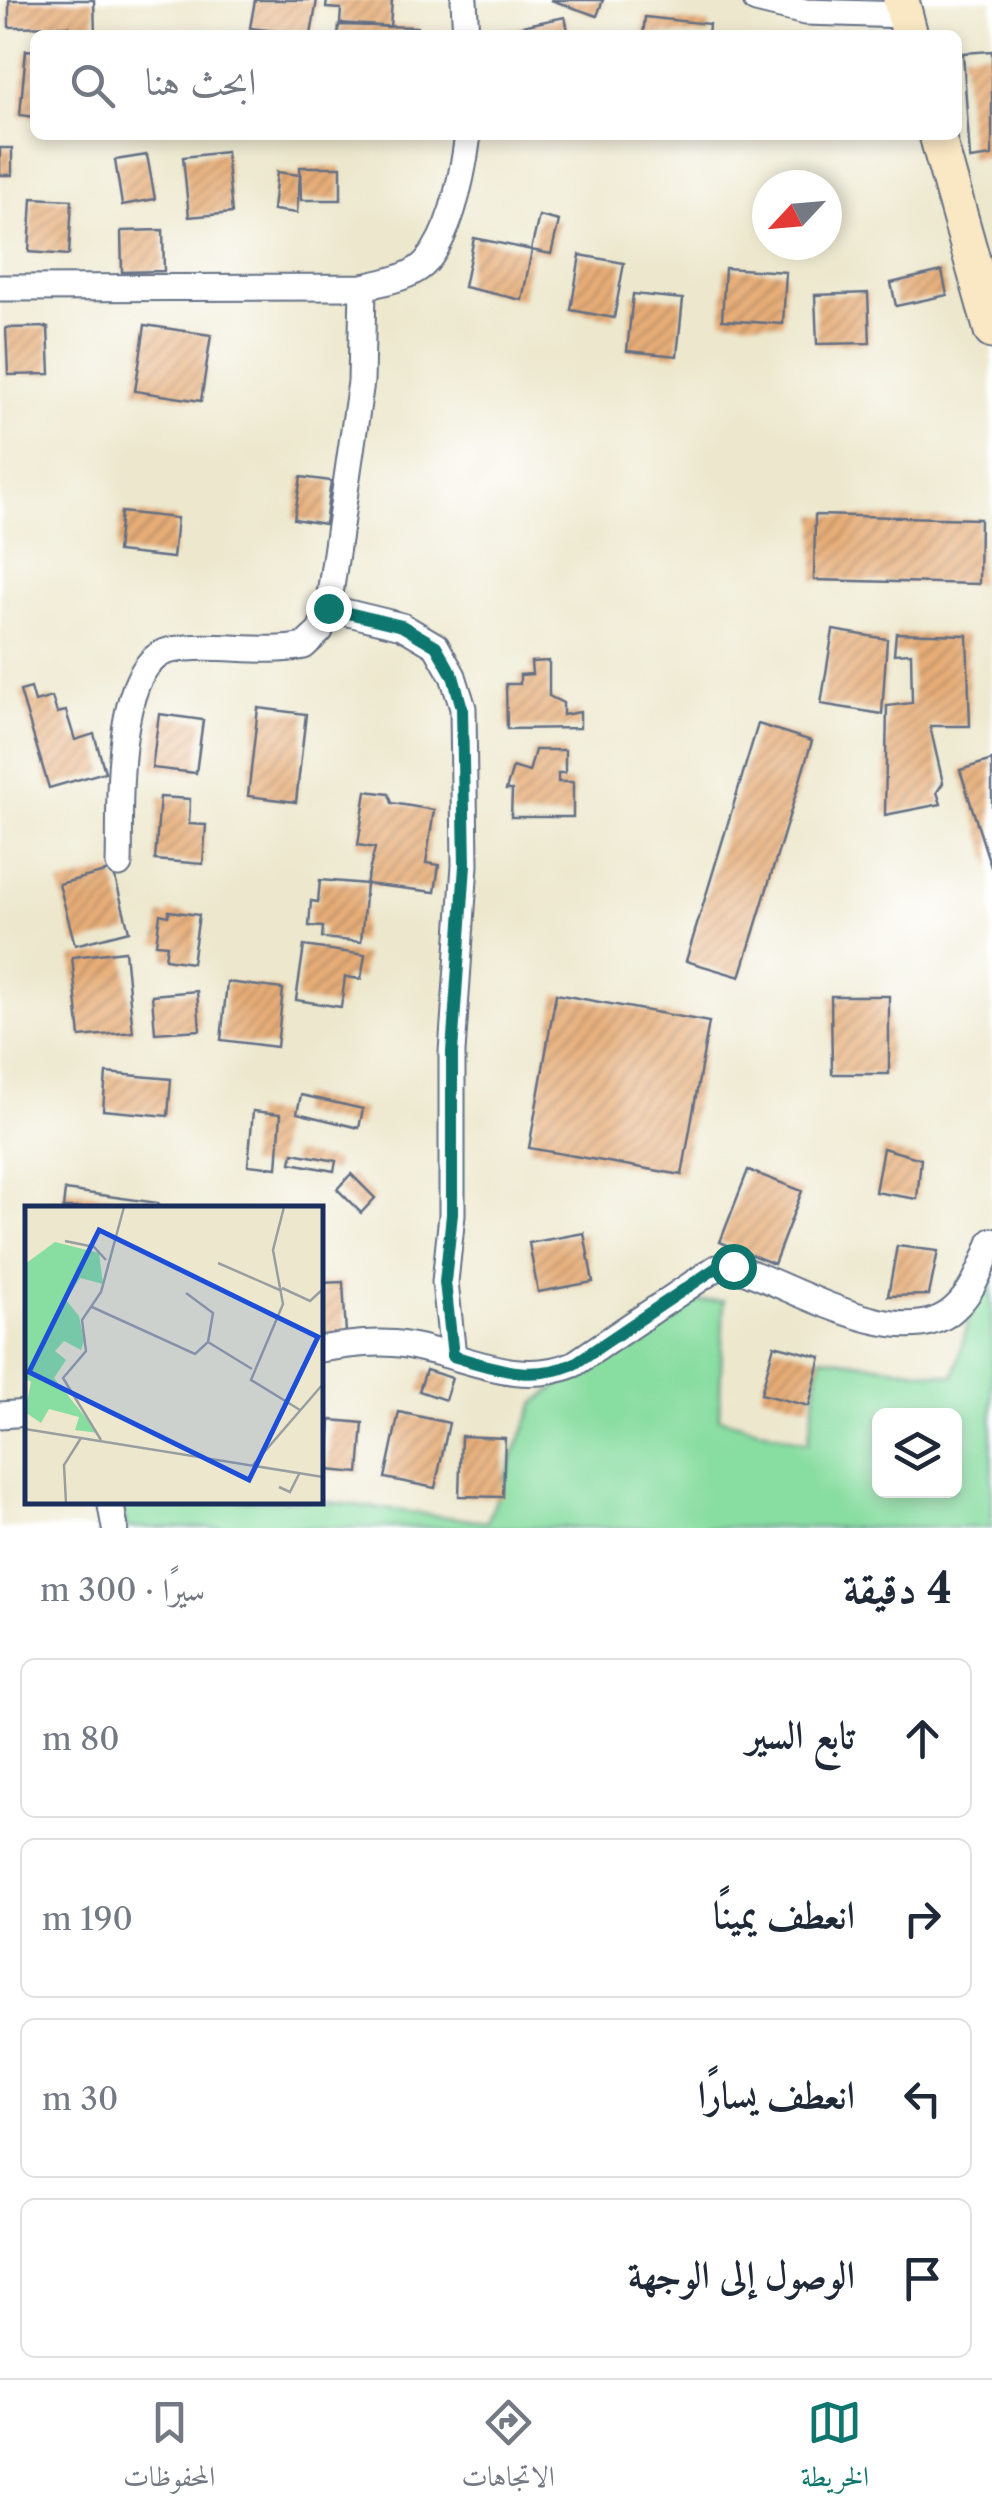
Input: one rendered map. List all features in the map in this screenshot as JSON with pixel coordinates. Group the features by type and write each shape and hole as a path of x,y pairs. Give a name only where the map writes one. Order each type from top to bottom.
{"main road":[{"path":"938,140 992,331"}],"street":[{"path":"464,0 466,30"},
{"path":"756,0 805,12 905,17"},
{"path":"0,288 362,287 401,277 426,262 464,168 467,140"},
{"path":"119,864 126,713 145,666 167,650 304,646 320,631 328,608 360,382 362,287"},
{"path":"328,608 402,626 436,646 453,676 462,708 465,865 452,1070 452,1214 445,1282 453,1356"},
{"path":"322,1349 402,1344 516,1375 549,1374 574,1364 716,1268 733,1266 850,1313 904,1326 930,1324 953,1310 976,1282 992,1242"},
{"path":"0,1415 25,1413"},
{"path":"110,1503 114,1528"}],"green space":[{"path":"992,1252 992,1528 126,1528 122,1503 322,1501 487,1522 535,1403 665,1303 724,1300 719,1418 808,1443 821,1357 954,1376 982,1266"}],"building":[{"path":"9,0 94,0 95,30 69,30 69,26 9,27"},
{"path":"255,0 317,0 312,30 250,28"},
{"path":"327,0 392,0 390,27 340,23 341,9 326,8"},
{"path":"551,0 603,0 597,16"},
{"path":"565,17 568,30 503,30"},
{"path":"645,17 709,24 708,30 644,30"},
{"path":"339,25 417,27 417,30 338,30"},
{"path":"26,50 30,50 30,116 20,115"},
{"path":"992,51 992,156 970,159 963,53"},
{"path":"0,148 12,148 12,175 0,175"},
{"path":"226,152 232,213 189,217 183,157"},
{"path":"147,155 155,199 122,205 115,160"},
{"path":"300,167 341,167 341,200 301,200"},
{"path":"277,172 300,175 297,213 273,210"},
{"path":"32,198 72,200 69,255 29,252"},
{"path":"539,216 559,221 551,254 531,250"},
{"path":"163,230 164,271 122,272 121,231"},
{"path":"474,238 532,250 522,300 464,287"},
{"path":"580,255 624,263 614,318 571,310"},
{"path":"725,268 786,272 783,324 722,320"},
{"path":"942,271 947,295 896,306 891,283"},
{"path":"868,293 870,343 817,344 815,295"},
{"path":"633,294 683,299 677,356 627,351"},
{"path":"145,325 211,335 201,401 135,391"},
{"path":"48,327 50,374 8,375 6,328"},
{"path":"301,477 331,481 325,524 294,519"},
{"path":"121,512 177,518 173,558 117,552"},
{"path":"815,515 980,519 979,584 814,580"},
{"path":"833,630 887,639 882,714 821,704"},
{"path":"896,633 967,635 970,726 930,726 943,783 937,792 941,804 885,815 887,706 912,703 911,653 894,654"},
{"path":"549,661 549,696 563,703 563,715 580,712 580,728 507,729 506,684 520,684 520,675 532,674 531,662"},
{"path":"31,688 35,702 52,697 57,713 66,711 75,740 94,734 105,772 49,788 20,691"},
{"path":"258,708 306,714 296,802 248,796"},
{"path":"159,714 203,720 196,773 152,768"},
{"path":"758,724 812,741 740,977 686,961"},
{"path":"535,750 565,750 565,773 558,773 558,782 573,782 573,817 511,817 512,790 506,790 513,767 529,772"},
{"path":"992,760 992,867 991,867 960,770"},
{"path":"366,791 389,794 392,803 434,810 426,863 439,865 435,892 366,884 375,848 358,845"},
{"path":"160,797 190,799 189,824 206,825 203,864 155,860"},
{"path":"113,870 129,931 75,945 59,884"},
{"path":"320,880 366,884 361,942 322,938 323,927 309,926 311,901 318,902"},
{"path":"169,911 199,915 192,963 165,959 167,945 156,944 160,914 168,916"},
{"path":"304,946 365,955 361,979 345,977 341,1007 296,1000"},
{"path":"125,951 133,1032 80,1037 72,957"},
{"path":"227,982 283,989 277,1047 221,1040"},
{"path":"197,991 200,1030 155,1033 152,995"},
{"path":"556,994 709,1022 682,1175 529,1148"},
{"path":"831,996 889,996 889,1074 832,1074"},
{"path":"106,1073 171,1079 168,1116 103,1110"},
{"path":"301,1095 363,1109 359,1128 297,1113"},
{"path":"253,1111 281,1114 277,1168 248,1165"},
{"path":"883,1148 921,1159 917,1199 875,1192"},
{"path":"293,1153 336,1161 334,1171 291,1163"},
{"path":"748,1170 802,1191 774,1264 720,1242"},
{"path":"351,1174 375,1198 361,1213 337,1189"},
{"path":"65,1190 158,1203 157,1206 63,1206"},
{"path":"584,1233 593,1282 538,1292 529,1243"},
{"path":"897,1246 938,1251 929,1295 888,1296"},
{"path":"343,1282 346,1334 322,1336 322,1283"},
{"path":"774,1345 821,1357 809,1406 761,1394"},
{"path":"426,1370 452,1378 445,1400 419,1391"},
{"path":"399,1412 449,1423 435,1488 385,1478"},
{"path":"331,1420 363,1423 359,1473 327,1470"},
{"path":"461,1436 505,1438 503,1497 459,1496"}],"route":[{"path":"328,608 402,626 436,646 453,676 462,708 466,733 465,865 452,1052 452,1214 445,1282 453,1356 516,1375 549,1374 574,1364 716,1268 733,1266"}]}
